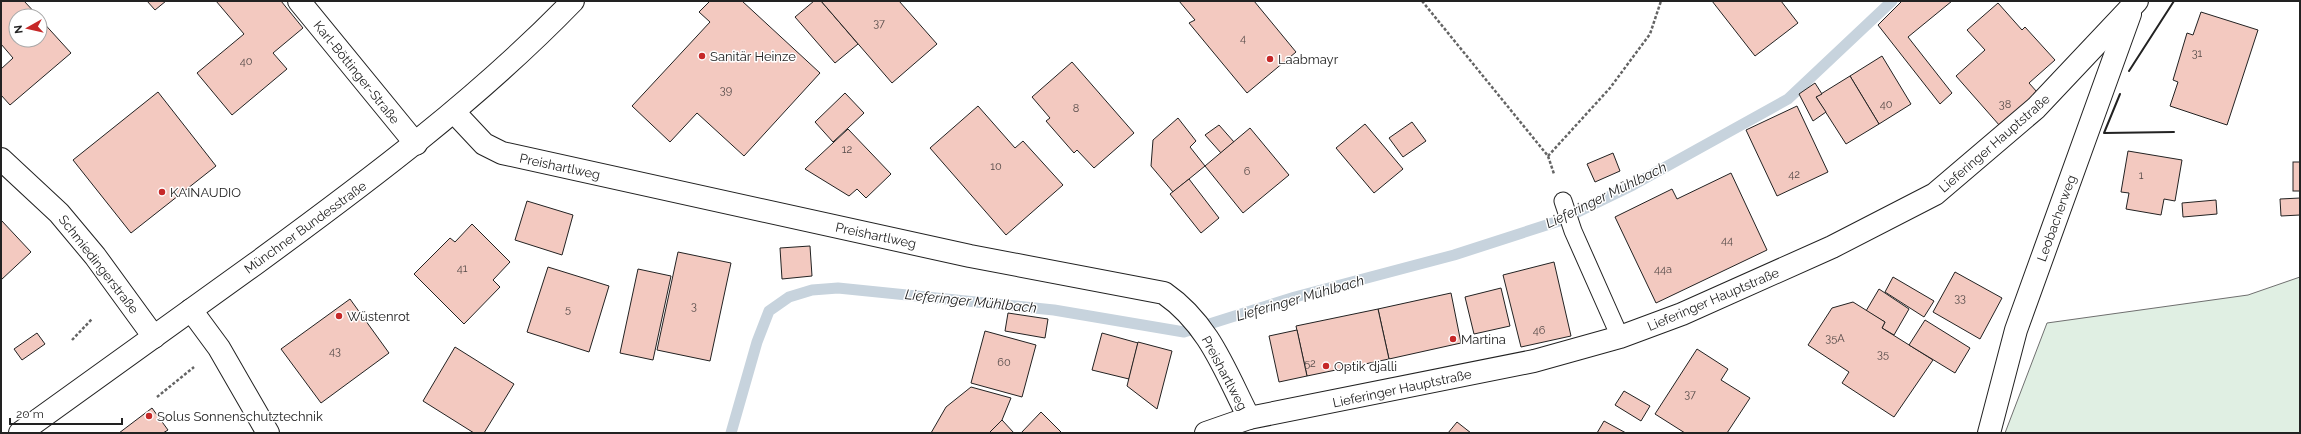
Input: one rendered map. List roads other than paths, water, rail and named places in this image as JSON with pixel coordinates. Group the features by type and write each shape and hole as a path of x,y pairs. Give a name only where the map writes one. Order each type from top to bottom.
{"street":[{"name":"Karl-Böttinger-Straße","path":"299,1 416,144"},
{"name":"Münchner Bundesstraße","path":"20,433 191,310 416,144 527,48 574,1"},
{"name":"Lieferinger Hauptstraße","path":"1206,433 1249,418 1534,361 1620,337 1682,314 1804,259 1936,194 2036,108 2135,4"},
{"name":"Leobacherweg","path":"1989,433 2016,330 2135,4"},
{"name":"Preishartlweg","path":"454,112 484,144 502,153 970,256 1164,293 1188,312 1212,343 1249,418"},
{"name":"Schmiedingerstraße","path":"2,162 64,218 96,256 154,337"},
{"path":"191,310 219,348 268,433"}],"lane":[{"path":"1563,201 1573,231 1620,337"}],"waterway":[{"name":"Lieferinger Mühlbach","path":"731,433 757,342 769,311 789,297 812,290 838,288 1054,310 1184,332 1295,297 1454,255 1559,221 1633,185 1788,99 1892,1"}],"place":[{"name":"Sanitär Heinze","path":"702,56"},
{"name":"Laabmayr","path":"1270,59"},
{"name":"KAINAUDIO","path":"162,192"},
{"name":"Wüstenrot","path":"339,316"},
{"name":"Martina","path":"1453,339"},
{"name":"Optik djalli","path":"1326,366"},
{"name":"Solus Sonnenschutztechnik","path":"149,416"}]}
